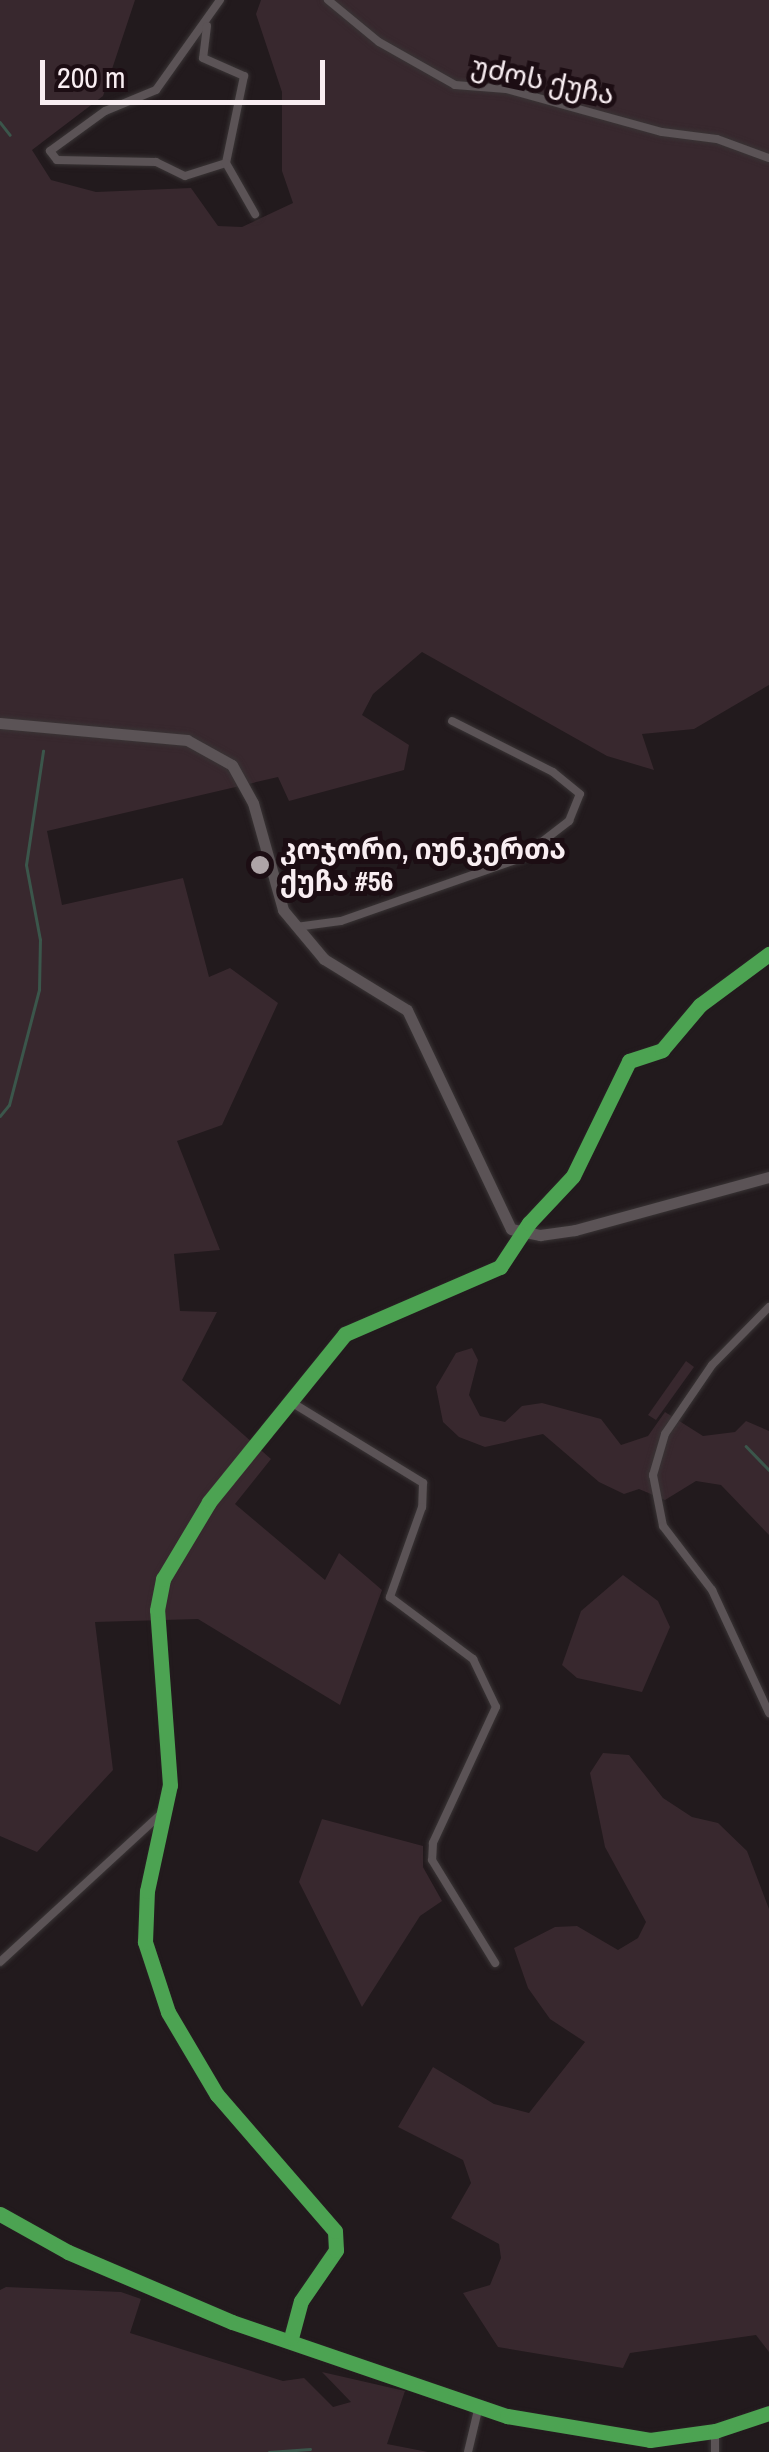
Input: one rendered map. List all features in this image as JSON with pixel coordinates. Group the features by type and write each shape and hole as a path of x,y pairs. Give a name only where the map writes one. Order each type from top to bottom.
{"main road":[{"path":"0,723 188,740 222,756 247,788 276,895 294,927 324,959 407,1010 493,1198 520,1234 590,1226 769,1176"}],"street":[{"path":"220,0 208,24 156,90 105,112 50,151 57,160 156,162 185,176 226,163"},
{"name":"უძოს ქუჩა","path":"328,0 380,42 455,84 506,90 662,132 717,139 769,158"},
{"path":"208,24 203,58 244,76 226,163 254,214"},
{"path":"294,927 341,921 521,858 569,820 580,794 553,772 452,721"},
{"path":"290,2338 302,2301 336,2250 335,2231 230,2116 152,1977 148,1891 170,1762 158,1661 163,1579 208,1502 353,1328 482,1280 500,1267 520,1234 573,1176 630,1061 662,1050 712,994 769,954"},
{"path":"769,1307 712,1365 660,1444 654,1474 663,1526 712,1590 769,1714"},
{"path":"290,1402 423,1483 422,1507 390,1597 473,1659 496,1707 433,1842 432,1860 494,1963"},
{"path":"0,1962 164,1812"},
{"path":"0,2214 122,2277 266,2335 290,2338 479,2406 580,2432 633,2438 715,2431 769,2413"},
{"path":"468,2452 479,2406"},
{"path":"715,2431 715,2452"}],"shaded area":[{"path":"0,0 135,0 103,96 32,150 51,180 96,192 191,188 218,226 242,227 293,203 282,171 282,92 256,14 261,0 769,0 769,685 694,729 642,734 654,770 607,756 422,652 373,694 362,715 409,745 404,770 289,801 278,777 47,831 62,905 183,878 209,977 230,968 278,1003 222,1125 177,1141 220,1250 174,1254 180,1311 217,1312 182,1380 271,1459 235,1504 325,1580 339,1553 382,1590 340,1705 198,1619 95,1622 113,1770 37,1852 0,1836"},
{"path":"472,1348 478,1360 469,1395 480,1416 505,1422 522,1406 542,1403 601,1419 621,1445 648,1436 665,1412 703,1436 735,1432 746,1421 769,1431 769,1535 721,1485 696,1481 665,1500 639,1489 624,1494 599,1482 543,1434 485,1447 459,1437 443,1422 436,1387 456,1353"},
{"path":"686,1361 694,1367 656,1420 648,1415"},
{"path":"623,1575 658,1601 670,1627 642,1692 577,1678 562,1665 581,1611"},
{"path":"603,1753 629,1755 663,1798 692,1817 718,1823 747,1851 769,1909 769,2352 756,2335 630,2353 623,2368 498,2347 463,2293 490,2285 501,2258 499,2244 451,2218 471,2183 463,2160 398,2127 433,2067 494,2104 529,2113 585,2042 550,2019 528,1988 514,1948 555,1927 577,1926 618,1950 638,1938 646,1922 605,1847 590,1773"},
{"path":"322,1819 423,1846 423,1867 442,1901 420,1916 362,2007 299,1882"},
{"path":"6,2287 121,2292 141,2299 130,2333 283,2381 304,2378 333,2407 351,2402 322,2372 405,2391 387,2444 428,2452 0,2452 0,2290"}],"waterway":[{"path":"0,122 10,135"},
{"path":"0,1116 9,1105 39,990 40,940 26,865 43,751"},
{"path":"746,1446 769,1470"},
{"path":"269,2452 310,2449"}],"cycle path":[{"path":"291,2338 301,2301 336,2250 335,2231 217,2095 168,2012 145,1942 147,1891 170,1785 157,1610 163,1579 209,1502 345,1334 500,1267 529,1223 573,1176 629,1061 662,1050 700,1005 769,954"},
{"path":"0,2214 68,2252 232,2322 507,2416 650,2440 715,2431 769,2413"}],"place":[{"name":"კოჯორი, იუნკერთა ქუჩა #56","path":"260,865"}]}
